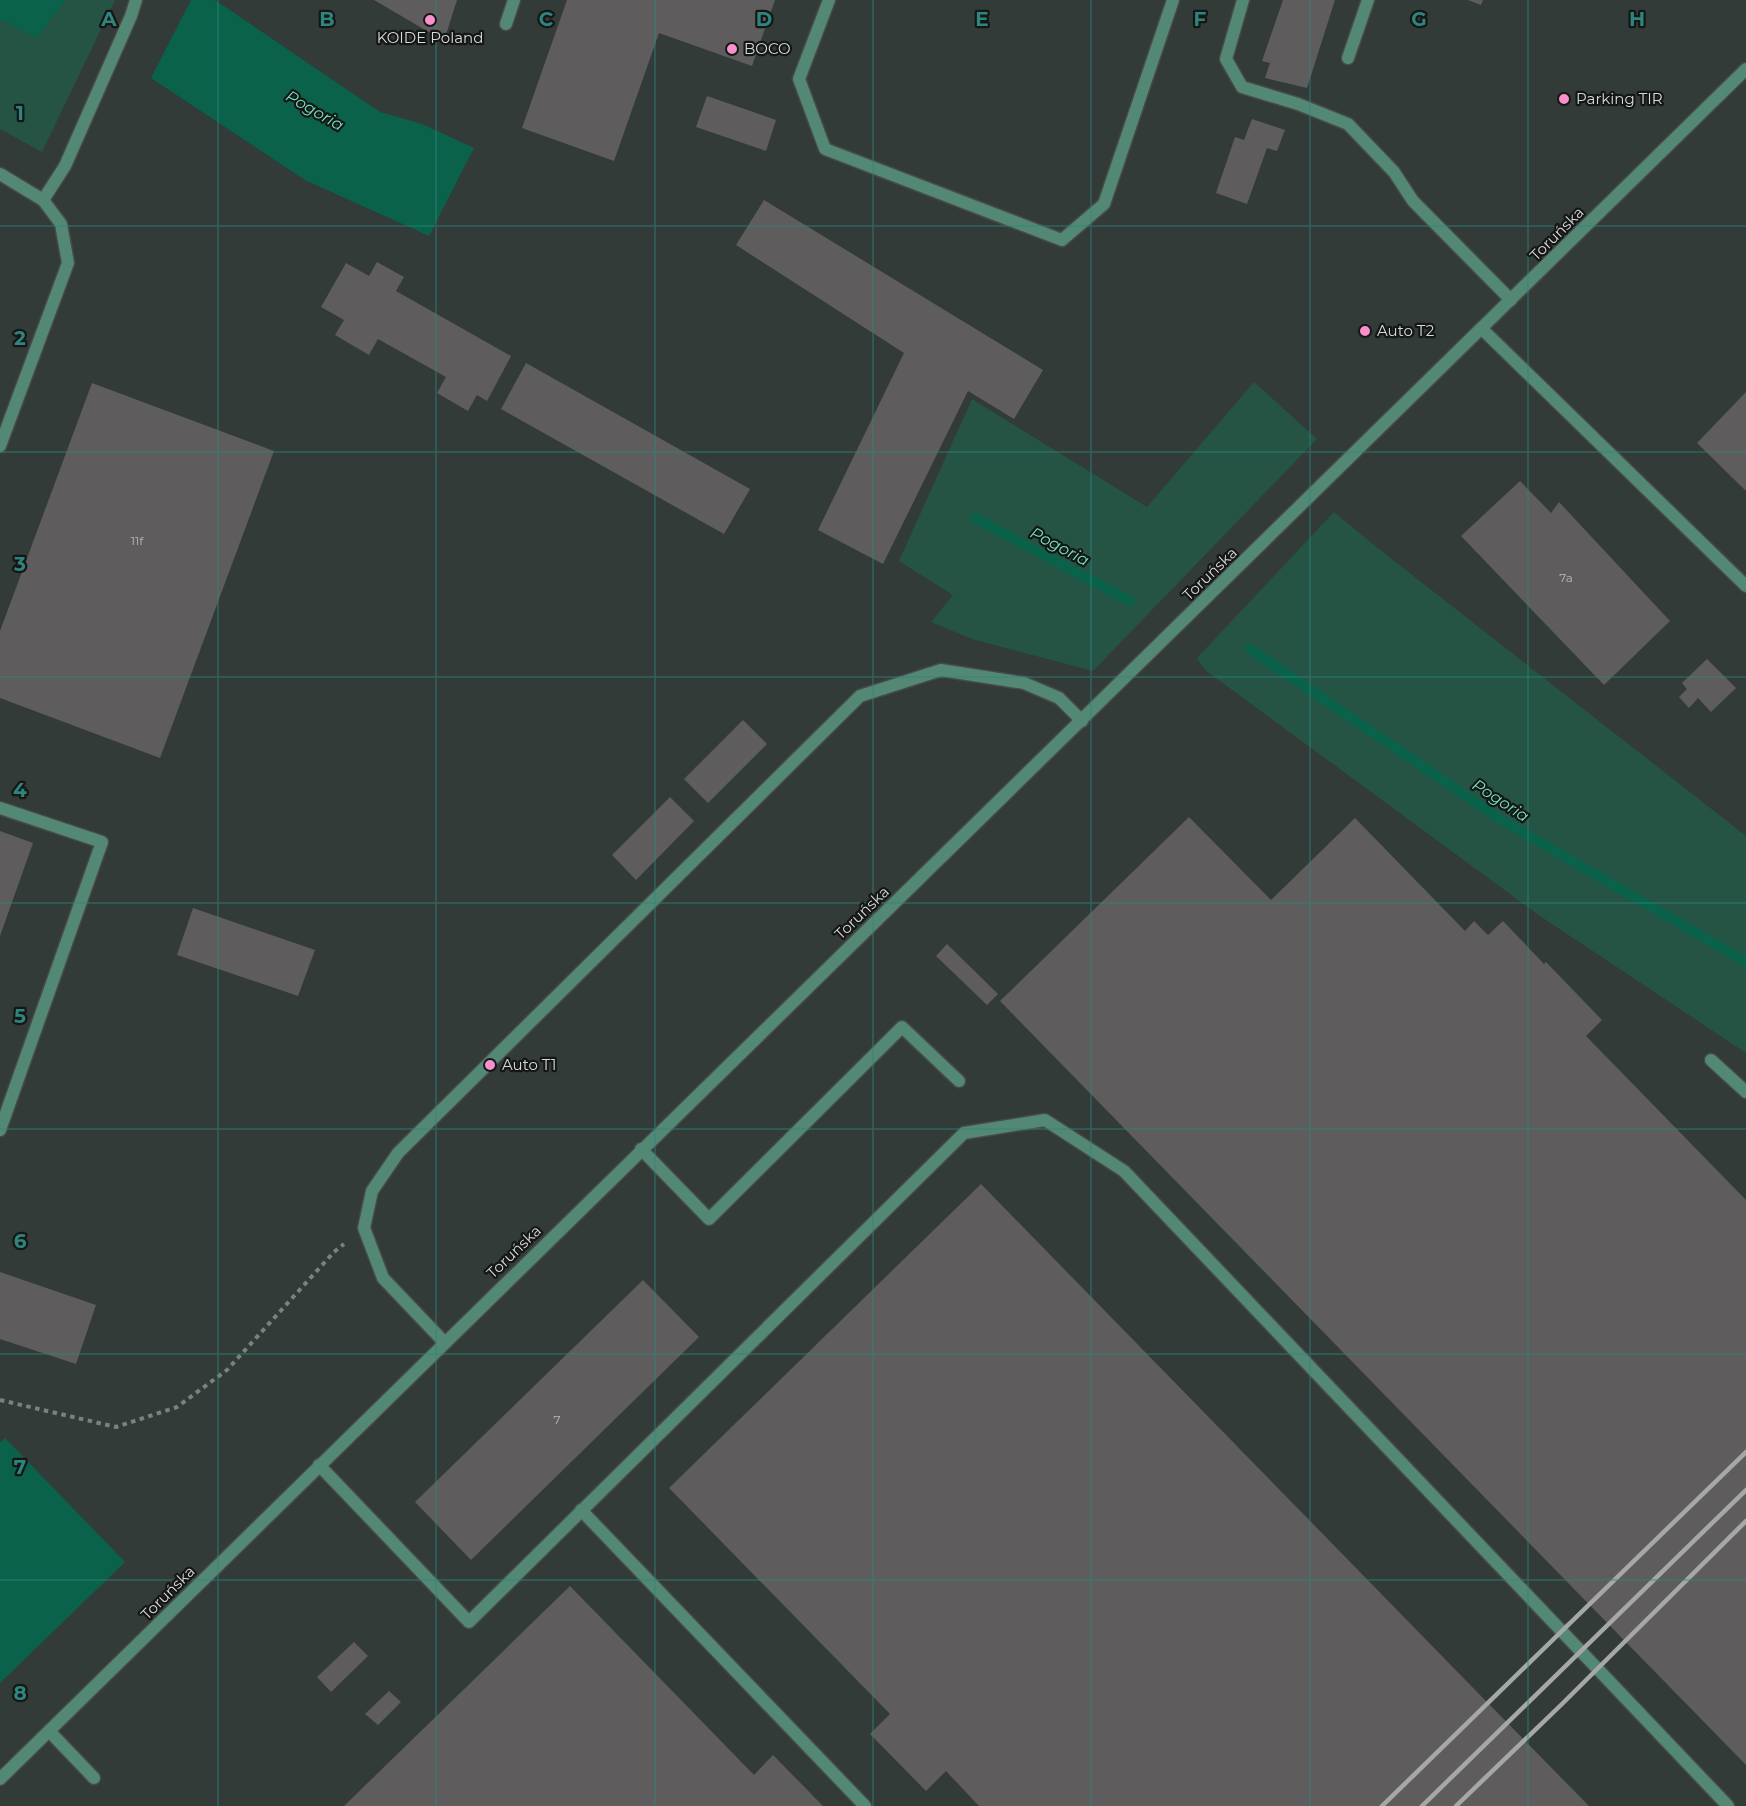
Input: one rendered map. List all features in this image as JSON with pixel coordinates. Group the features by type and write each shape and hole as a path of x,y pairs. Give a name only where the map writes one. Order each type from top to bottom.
{"street":[{"path":"42,200 65,166 136,0"},
{"path":"506,24 514,0"},
{"path":"829,0 799,79 825,149 1062,240 1104,204 1173,0"},
{"path":"1243,0 1226,58 1242,87 1298,104 1348,124 1394,172 1413,201 1511,300"},
{"path":"1348,58 1368,0"},
{"name":"Toruńska","path":"0,1779 1746,69"},
{"path":"0,174 42,200 61,224 68,263 0,446"},
{"path":"1482,329 1746,586"},
{"path":"444,1342 383,1278 364,1228 372,1191 398,1153 860,696 941,670 1024,682 1059,698 1082,721"},
{"path":"0,808 102,842 0,1130"},
{"path":"641,1149 709,1219 902,1027 959,1081"},
{"path":"1711,1060 1746,1092"},
{"path":"319,1465 470,1622 964,1133 1045,1120 1124,1171 1728,1806"},
{"path":"581,1510 865,1806"},
{"path":"49,1731 94,1778"}],"path":[{"path":"0,1400 116,1426 177,1407 227,1370 334,1252 364,1228"}],"shaded area":[{"path":"0,0 1746,0 1746,1806 0,1806"},
{"path":"66,0 115,0 42,152 0,129 0,19 36,37"},
{"path":"1254,382 1317,439 1093,671 972,639 931,622 953,595 899,561 972,399 1147,507"},
{"path":"1334,512 1746,836 1746,1053 1540,916 1205,670 1197,658"}],"water":[{"path":"0,0 66,0 36,38 0,19"},
{"path":"191,0 215,0 380,112 422,124 474,148 429,236 305,180 151,78"},
{"path":"5,1438 125,1562 0,1683 0,1443"}],"building":[{"name":"KOIDE Poland","path":"374,0 457,0 444,41"},
{"path":"567,0 775,0 752,66 659,33 614,161 522,128"},
{"path":"1283,0 1335,0 1307,88 1265,78 1270,63 1262,61"},
{"path":"1468,0 1483,0 1481,5"},
{"path":"707,96 776,120 766,151 696,127"},
{"path":"1252,119 1285,130 1277,151 1267,148 1247,204 1216,193 1235,137 1244,140"},
{"path":"764,200 1043,370 1014,419 968,391 883,564 818,530 904,353 736,245"},
{"path":"377,262 404,277 396,291 511,356 487,401 477,395 468,411 437,393 446,377 378,339 369,355 335,335 344,320 321,307 346,263 369,276"},
{"path":"526,363 750,489 724,534 501,409"},
{"path":"92,383 274,451 160,758 0,698 0,631"},
{"path":"1746,392 1746,491 1697,443"},
{"path":"1520,481 1551,513 1559,502 1670,621 1604,685 1461,536"},
{"path":"1707,659 1736,688 1711,712 1698,698 1689,708 1679,697 1687,689 1682,683"},
{"path":"743,720 767,744 708,803 684,779"},
{"path":"670,797 694,821 636,880 612,855"},
{"path":"1189,817 1271,900 1355,818 1465,931 1474,921 1488,935 1503,921 1544,964 1546,962 1602,1020 1586,1036 1746,1200 1746,1765 1000,1001"},
{"path":"0,831 33,843 0,936"},
{"path":"193,908 315,950 298,996 177,955"},
{"path":"947,944 998,994 987,1005 936,956"},
{"path":"981,1184 1589,1806 979,1806 946,1771 926,1791 870,1734 890,1714 669,1488"},
{"path":"0,1272 96,1305 76,1364 0,1339"},
{"path":"643,1280 699,1337 471,1560 415,1502"},
{"path":"570,1586 754,1775 773,1755 823,1806 344,1806"},
{"path":"354,1642 368,1656 331,1692 317,1677"},
{"path":"389,1691 401,1702 378,1725 365,1714"}],"waterway":[{"name":"Pogoria","path":"975,518 1130,601"},
{"name":"Pogoria","path":"1250,649 1500,819 1746,962"}],"railway":[{"path":"1382,1806 1746,1452"},
{"path":"1422,1806 1746,1490"},
{"path":"1456,1806 1746,1521"}],"place":[{"name":"KOIDE Poland","path":"430,20"},
{"name":"BOCO","path":"732,49"},
{"name":"Parking TIR","path":"1564,99"},
{"name":"Auto T2","path":"1365,331"},
{"name":"Auto T1","path":"490,1065"}]}
